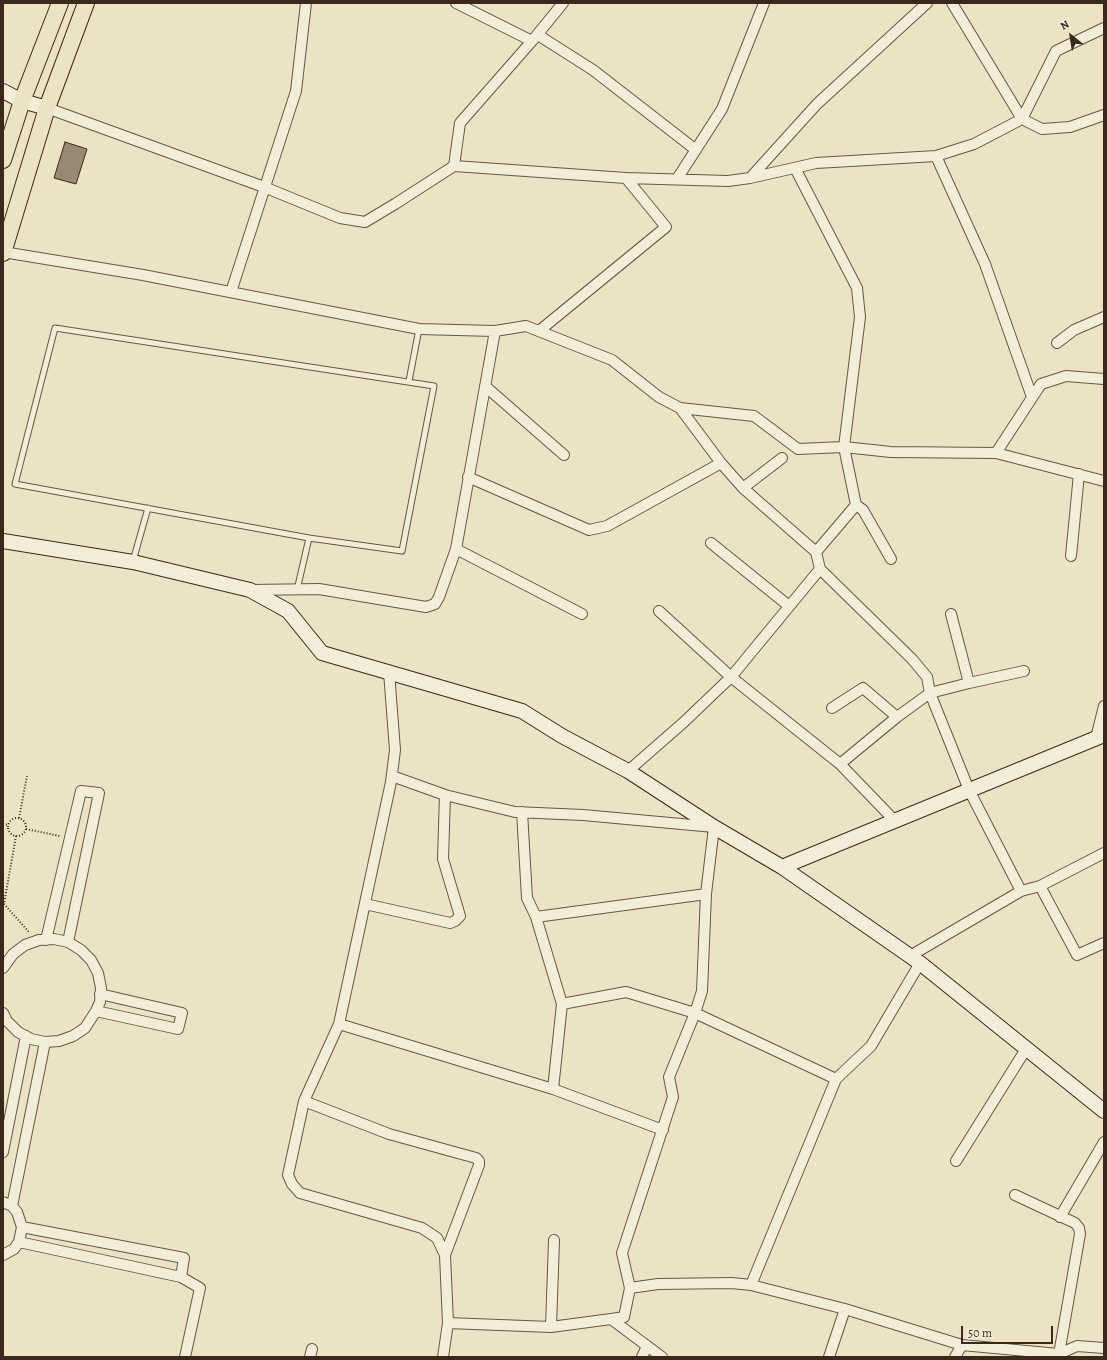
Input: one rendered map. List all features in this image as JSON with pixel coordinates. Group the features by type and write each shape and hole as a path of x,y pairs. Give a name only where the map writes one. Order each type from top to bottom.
{"main road":[{"path":"3,160 22,101 60,3"},
{"path":"3,252 46,108 86,3"}],"street":[{"path":"231,292 296,91 306,3"},
{"path":"454,166 460,123 535,38 562,3"},
{"path":"677,180 722,109 764,3"},
{"path":"750,178 817,104 928,3"},
{"path":"952,3 1022,119 1042,129 1070,127 1104,115"},
{"path":"460,4 535,38 593,70 696,150"},
{"path":"3,91 22,101 46,108 264,187 340,218 365,222 396,204 454,166 626,178 728,181 750,178 816,163 936,156 974,144 1022,119 1056,51 1104,28"},
{"path":"936,156 985,264 1032,397"},
{"path":"795,168 857,288 860,317 844,447 856,505 863,510 891,559"},
{"path":"539,331 666,227 626,178"},
{"path":"3,252 143,275 419,330 495,332 526,326 612,360 659,397 680,408 754,416 798,449 844,447 891,452 996,453 1104,481"},
{"path":"1057,343 1074,330 1104,317"},
{"path":"3,541 133,562 250,590 319,589 426,607 435,604 439,597 456,549 495,332"},
{"path":"996,453 1041,384 1066,376 1104,379"},
{"path":"485,386 564,455"},
{"path":"680,408 721,463 743,488 816,552 820,569 912,659 927,677 930,694 970,790 1021,891"},
{"path":"743,488 782,458"},
{"path":"468,477 589,530 608,526 721,463"},
{"path":"1071,556 1079,474"},
{"path":"816,552 856,505"},
{"path":"711,543 790,606"},
{"path":"456,549 582,614"},
{"path":"628,771 684,722 731,677 820,569"},
{"path":"250,590 288,612 322,653 522,711 562,736 628,771 714,827 782,867 915,960 1104,1111"},
{"path":"659,611 731,677 840,764 895,821"},
{"path":"951,614 969,682"},
{"path":"840,764 897,717 930,694 969,682 1024,671"},
{"path":"390,672 396,750 392,776 339,1024 304,1101 288,1175 292,1184 300,1193 422,1228 437,1238 445,1255 448,1323 443,1357"},
{"path":"832,708 863,688 897,717"},
{"path":"782,867 1100,736 1104,706"},
{"path":"392,776 445,795 522,812 583,815 714,827"},
{"path":"41,940 70,838 81,791 99,793 68,942"},
{"path":"365,904 450,923 455,921 460,916 443,859 445,795"},
{"path":"522,812 527,898 536,916 562,1004 553,1089"},
{"path":"448,1323 551,1327 624,1317 630,1288 622,1253 673,1097 669,1077 695,1013 702,991 706,894 714,827"},
{"path":"751,1285 836,1079 871,1046 915,960 1021,891 1040,886 1104,853"},
{"path":"1040,886 1077,955 1104,943"},
{"path":"536,916 706,894"},
{"path":"3,968 13,954 25,945 41,940 68,942 81,950 91,960 98,973 100,994 96,1011 85,1028 73,1036 60,1041 45,1042 26,1036 18,1032 7,1021 3,1013"},
{"path":"562,1004 626,992 695,1013 836,1079"},
{"path":"96,1011 178,1029 182,1013 100,994"},
{"path":"339,1024 553,1089 663,1130"},
{"path":"3,1152 26,1036"},
{"path":"3,1255 14,1248 19,1242 22,1227 17,1212 7,1204 45,1042"},
{"path":"956,1161 1026,1049"},
{"path":"304,1101 389,1134 476,1158 479,1161 479,1165 445,1255"},
{"path":"1060,1217 1104,1142"},
{"path":"1015,1195 1075,1223 1079,1228 1080,1234 1059,1354"},
{"path":"22,1227 184,1258 181,1277"},
{"path":"551,1327 554,1240"},
{"path":"19,1242 181,1277 200,1288 185,1357"},
{"path":"630,1288 658,1284 732,1283 751,1285 845,1309 962,1344 1059,1354 1077,1346 1104,1348"},
{"path":"829,1357 845,1309"},
{"path":"611,1319 662,1357"},
{"path":"955,1357 962,1344"},
{"path":"642,1357 647,1346"}],"lane":[{"path":"55,328 409,381 434,386 402,550 309,538 15,484 55,328"},
{"path":"409,381 419,330"},
{"path":"133,562 148,508"},
{"path":"297,590 309,538"}],"path":[{"path":"19,818 27,776"},
{"path":"19,818 26,823 26,829 23,834 16,836 9,831 8,826 11,820 19,818"},
{"path":"3,824 8,826"},
{"path":"26,829 70,838"},
{"path":"16,836 3,903 41,940"}],"building":[{"path":"65,142 87,149 76,184 54,178"}]}
